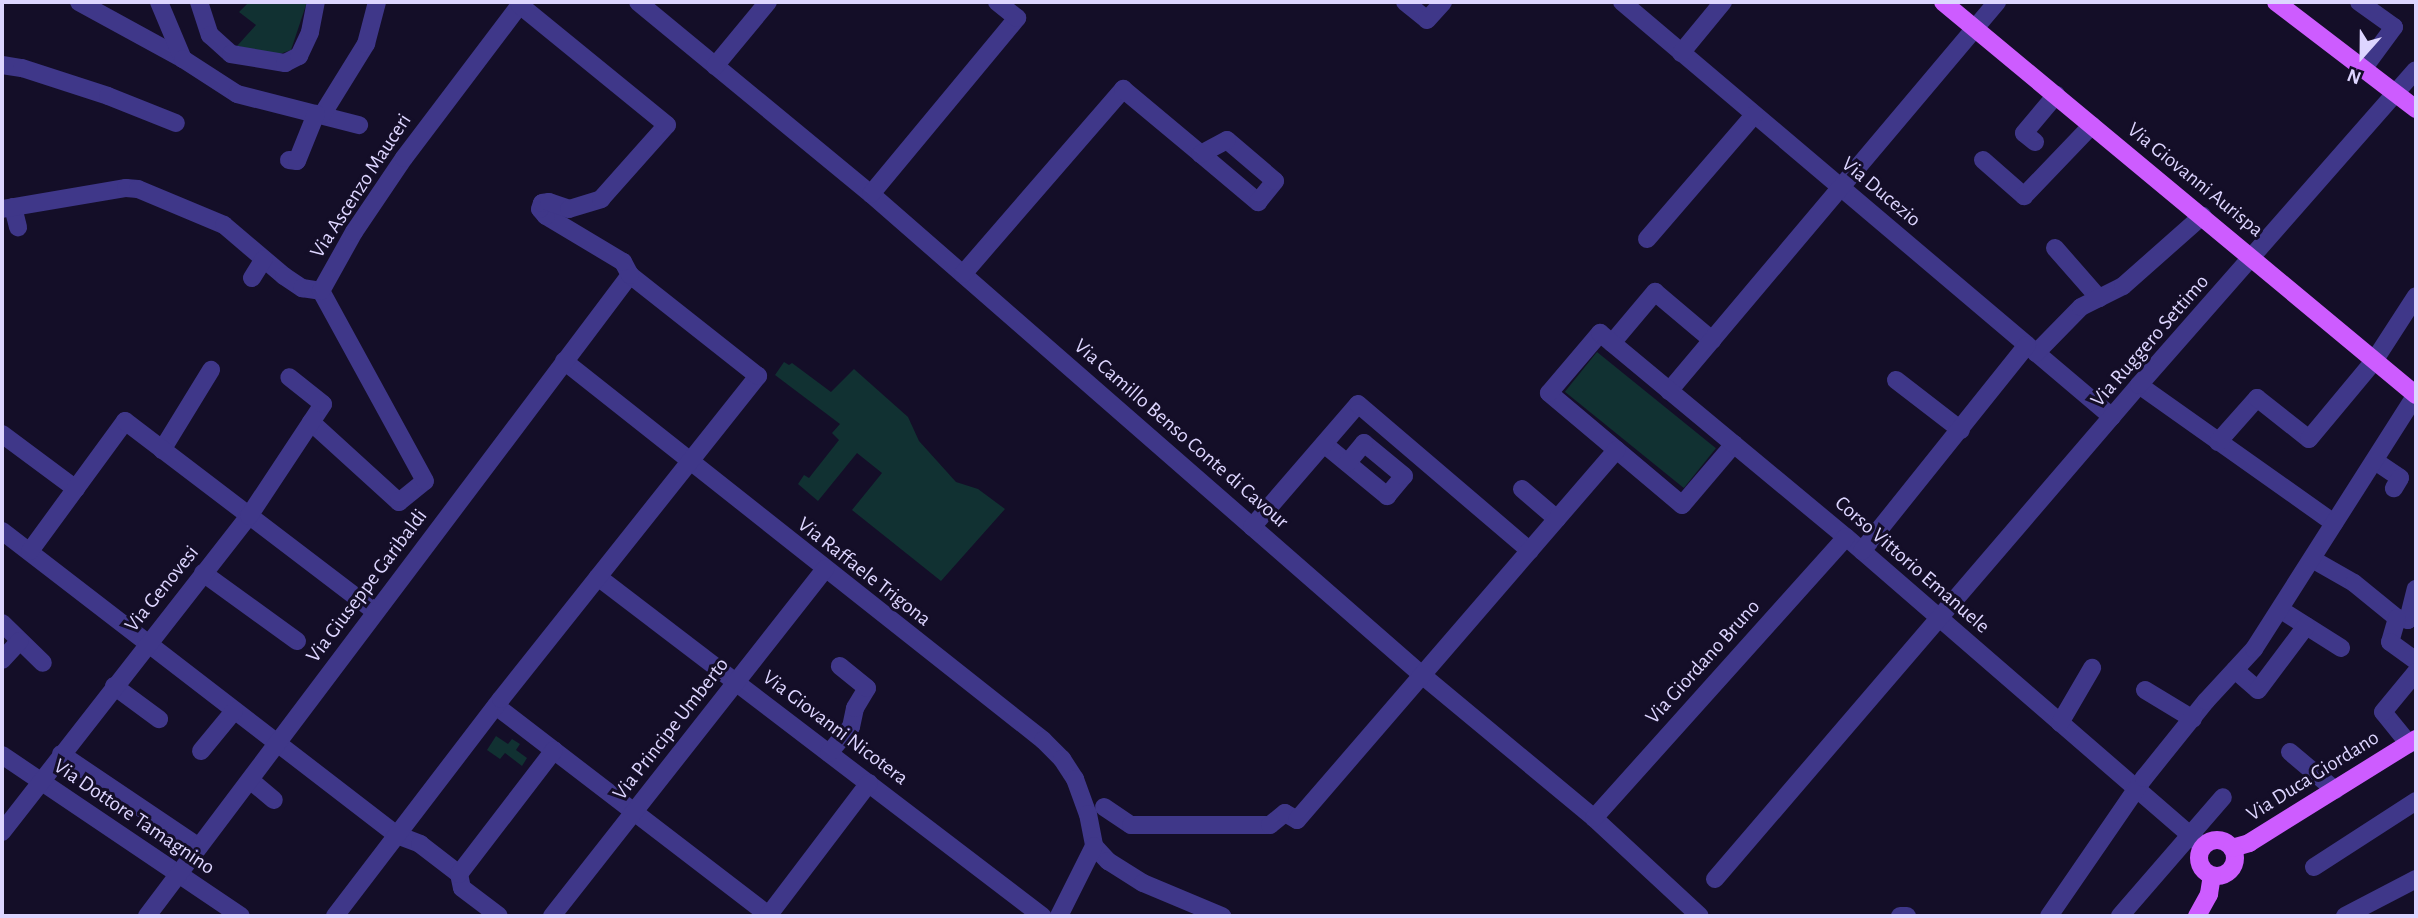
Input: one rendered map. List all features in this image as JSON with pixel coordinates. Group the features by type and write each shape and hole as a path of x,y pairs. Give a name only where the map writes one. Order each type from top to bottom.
{"main road":[{"name":"Via Giovanni Aurispa","path":"1943,2 2416,395"},
{"path":"2276,2 2416,109"},
{"name":"Via Duca Giordano","path":"2232,848 2249,843 2414,742"},
{"path":"2218,840 2232,848 2235,860 2230,871 2212,876 2199,862 2197,841 2218,840"},
{"path":"2197,916 2209,894 2212,876"}],"street":[{"path":"79,2 183,59 237,94 359,125"},
{"path":"159,2 183,59"},
{"path":"199,2 210,35 231,54 285,62 299,56 310,32 316,2"},
{"path":"289,160 297,161 319,115 366,44 377,2"},
{"name":"Via Camillo Benso Conte di Cavour","path":"638,2 871,194 1422,675 1594,818 1690,913"},
{"path":"715,66 768,2"},
{"path":"871,194 1017,18 998,2"},
{"path":"1405,2 1427,20 1443,2"},
{"name":"Via Ducezio","path":"1622,2 2112,417"},
{"path":"1681,53 1723,2"},
{"path":"1669,391 1997,2"},
{"path":"2359,2 2394,27 2363,69"},
{"path":"334,916 391,837 758,376 631,280 623,262 546,216 540,209 542,203 549,202 569,209 601,199 667,125 521,3"},
{"name":"Via Ascenzo Mauceri","path":"311,422 400,502 425,481 321,291 354,232 404,158 521,3"},
{"path":"2,65 22,68 108,96 176,123"},
{"name":"Via Ruggero Settimo","path":"1716,879 2139,385 2415,74"},
{"path":"962,274 1123,89 1201,154"},
{"path":"2035,142 2024,133 2056,95"},
{"path":"1647,239 1754,115"},
{"path":"1983,160 2024,196 2092,125"},
{"path":"18,228 7,208 126,188 138,189 224,225 240,235 264,259 302,288 321,291"},
{"path":"1863,551 2031,349 2081,307 2123,286 2202,216"},
{"path":"2055,248 2099,298"},
{"path":"252,278 264,259"},
{"name":"Via Giuseppe Garibaldi","path":"147,916 564,362 631,280"},
{"path":"1712,340 1655,292 1549,393 1682,505 1734,444"},
{"path":"2218,442 2257,398 2309,439 2374,360 2414,305"},
{"name":"Corso Vittorio Emanuele","path":"1606,338 1863,551 2197,841"},
{"name":"Via Raffaele Trigona","path":"564,362 1043,740 1062,759 1075,779 1088,814 1094,846"},
{"path":"162,450 211,370"},
{"path":"289,377 323,404 311,422"},
{"path":"1896,380 1961,430"},
{"path":"2139,385 2334,523"},
{"path":"2049,916 2136,788 2235,670 2281,610 2416,395"},
{"path":"1252,527 1358,404 1530,551"},
{"path":"33,553 125,421 376,612"},
{"name":"Via Genovesi","path":"2,832 249,516 311,422"},
{"path":"2,434 78,485"},
{"path":"1324,444 1347,463"},
{"path":"1104,807 1131,825 1270,825 1285,813 1297,820 1616,450"},
{"path":"2375,461 2400,478 2394,488"},
{"path":"1522,489 1557,519"},
{"name":"Via Giordano Bruno","path":"1594,818 1846,537"},
{"path":"6,542 33,553 391,837 420,844 499,916"},
{"path":"2312,559 2344,587 2408,614"},
{"name":"Via Principe Umberto","path":"552,916 824,569"},
{"path":"203,573 297,641"},
{"name":"Via Giovanni Nicotera","path":"598,577 1042,916"},
{"path":"2416,589 2408,614 2390,642 2416,661"},
{"path":"2281,610 2341,648"},
{"path":"2,623 43,663"},
{"path":"2235,670 2259,690 2306,626"},
{"path":"2,660 20,641"},
{"path":"829,753 851,727 855,708 867,688 840,666"},
{"path":"2060,723 2092,668"},
{"path":"2414,742 2383,712 2416,672"},
{"path":"114,686 159,719"},
{"path":"2146,690 2193,719"},
{"path":"498,703 558,753 769,916 869,783"},
{"path":"201,751 234,711"},
{"path":"2290,752 2335,790"},
{"path":"461,881 558,753"},
{"path":"61,754 199,847"},
{"name":"Via Dottore Tamagnino","path":"2,755 241,916"},
{"path":"250,780 274,800"},
{"path":"2120,916 2197,841 2223,797"},
{"path":"2314,867 2416,801"},
{"path":"1059,916 1094,846 1108,861 1143,883 1222,916"},
{"path":"2345,916 2416,878"},
{"path":"1900,916 1907,916"}],"green space":[{"path":"249,2 307,2 291,50 277,55 237,46 256,25 239,12"},
{"path":"1597,352 1716,448 1684,488 1565,392"},
{"path":"784,362 789,365 792,363 831,392 854,369 908,417 919,441 956,482 978,489 1005,509 941,581 852,510 882,473 857,453 818,501 798,484 804,475 809,478 839,440 832,433 840,424 775,375"},
{"path":"496,736 508,744 512,739 520,744 516,750 527,758 522,766 505,753 500,759 487,750"}]}
